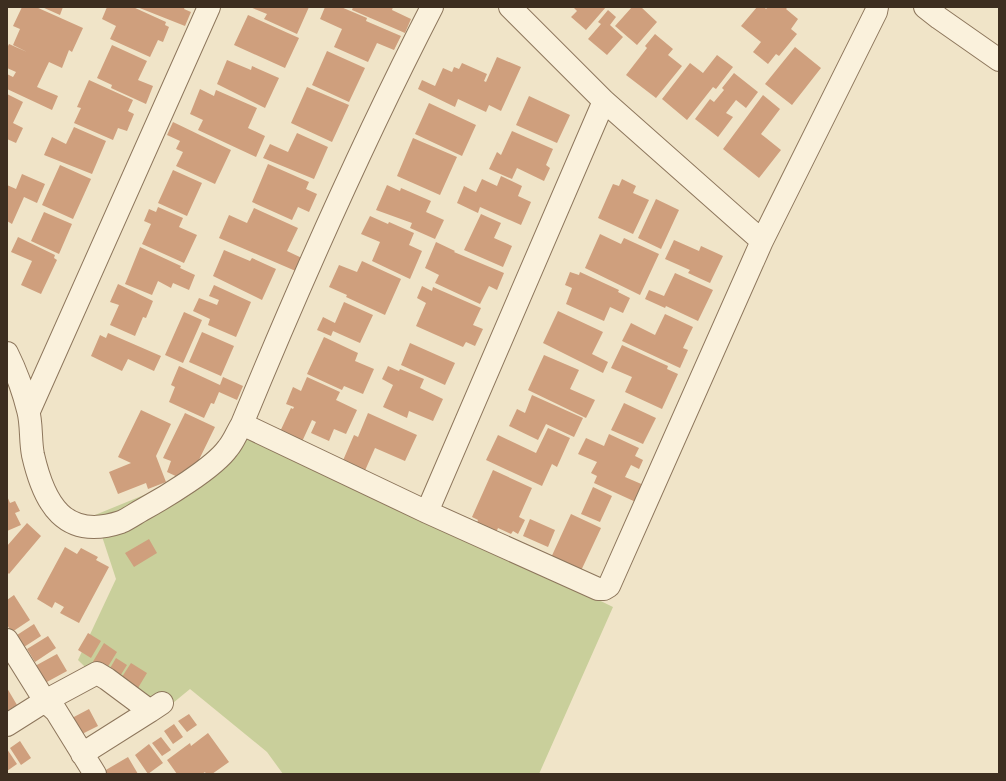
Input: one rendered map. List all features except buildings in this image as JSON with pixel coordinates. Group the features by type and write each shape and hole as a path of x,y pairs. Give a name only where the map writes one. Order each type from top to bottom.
{"street":[{"path":"29,411 209,7"},
{"path":"7,353 17,374 29,411 33,454 44,490 52,506 68,522 90,528 121,522 148,507 214,464 228,448 242,424 294,299 390,89 432,7"},
{"path":"510,7 604,101 762,241"},
{"path":"242,424 428,512 598,589 607,588 762,241 873,19 877,7"},
{"path":"925,7 938,18 999,60"},
{"path":"428,512 604,101"},
{"path":"7,640 45,701 56,711 95,774"},
{"path":"7,725 45,701 97,673 156,707 82,754"}],"green space":[{"path":"246,429 613,607 539,774 283,774 267,752 190,689 145,726 78,660 116,579 95,515 166,486"}]}
